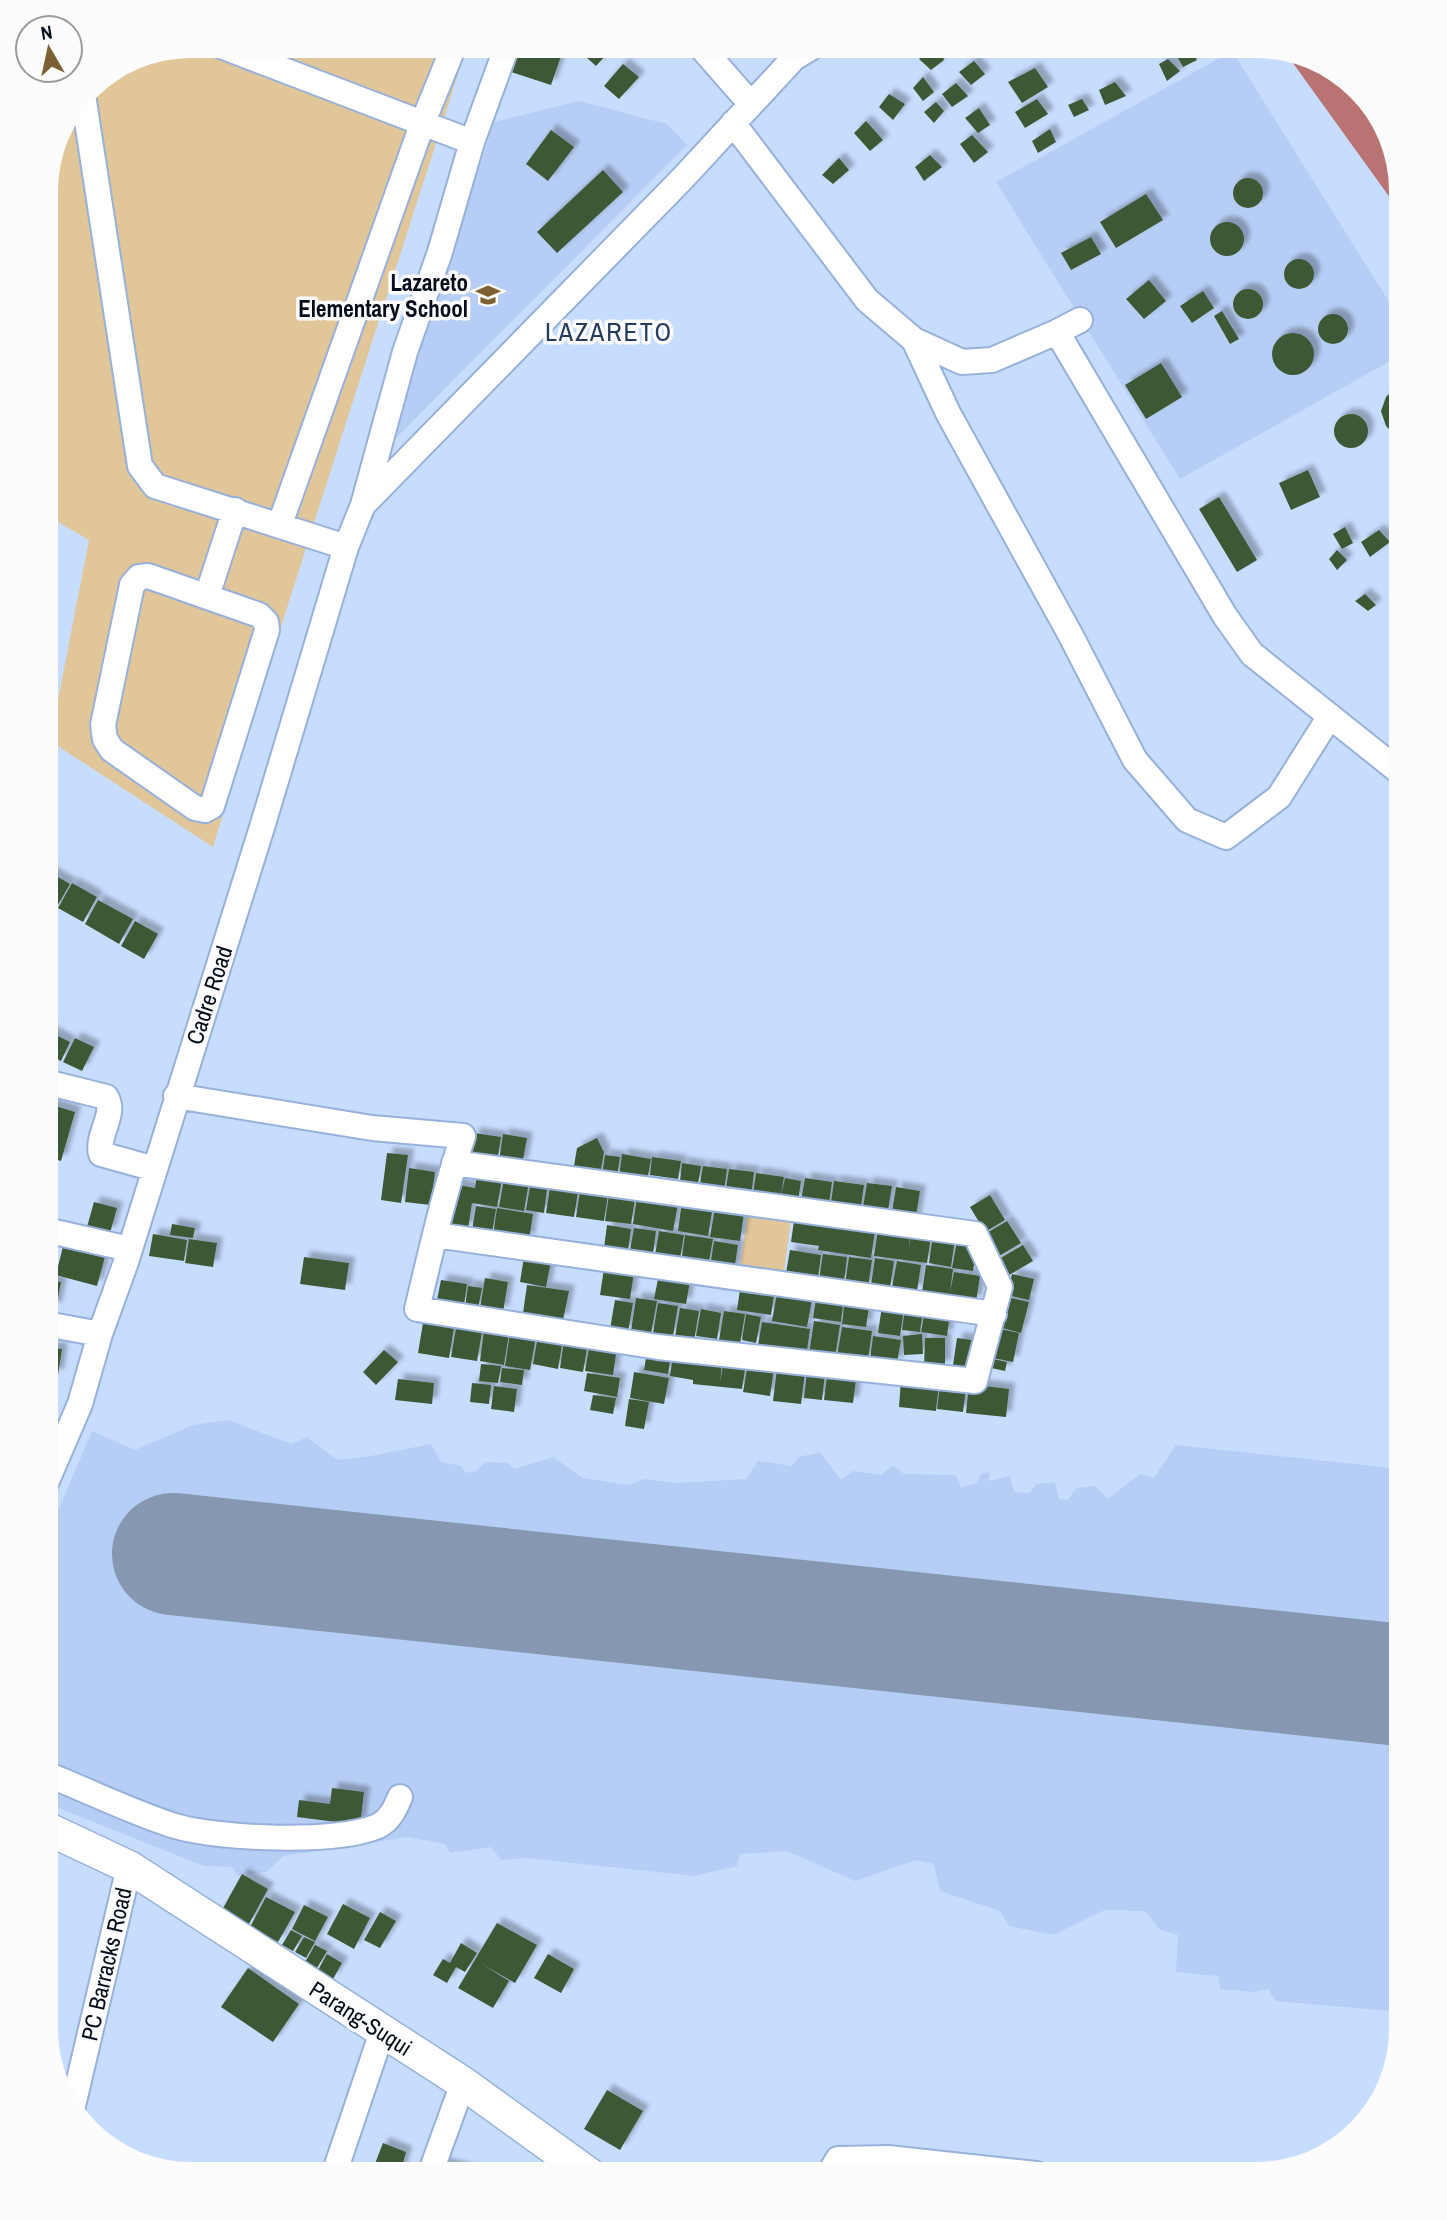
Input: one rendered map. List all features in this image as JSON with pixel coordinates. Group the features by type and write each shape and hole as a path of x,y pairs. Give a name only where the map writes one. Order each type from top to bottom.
{"main road":[{"name":"PC Barracks Road","path":"58,1834 129,1867"},
{"name":"Parang-Suqui","path":"129,1867 463,2083 572,2162"}],"street":[{"path":"252,58 472,142"},
{"path":"280,524 423,122 449,58"},
{"name":"Cadre Road","path":"58,1445 80,1404 100,1334 130,1249 263,824 346,547 363,505 405,352 440,252 472,142 503,58"},
{"path":"711,58 750,103"},
{"path":"363,505 673,188 794,58"},
{"path":"85,110 140,466 155,486 346,547"},
{"path":"733,123 867,300 914,340 962,362 992,360 1080,320"},
{"path":"1057,332 1225,616 1252,654 1389,763"},
{"path":"914,340 948,413 1070,634 1135,761 1187,820 1226,837 1279,797 1330,716"},
{"path":"208,596 234,510"},
{"path":"148,576 208,596 260,615 266,622 267,630 212,807 205,810 195,808 112,750 105,739 103,725 132,585 139,577 148,576"},
{"path":"58,1085 106,1097 110,1109 99,1144 100,1154 155,1169"},
{"path":"176,1096 372,1128 463,1136 454,1163 417,1309 658,1347 975,1381 1000,1287 975,1234 454,1163"},
{"path":"58,1233 130,1249"},
{"path":"435,1235 994,1314"},
{"path":"58,1326 100,1334"},
{"path":"58,1779 176,1826 233,1835 292,1838 366,1830 379,1826 390,1817 400,1797"},
{"name":"PC Barracks Road","path":"75,2095 129,1867"},
{"path":"338,2162 383,2032"},
{"path":"434,2162 463,2083"},
{"path":"836,2162 838,2159 888,2158 925,2162"},
{"path":"888,2158 895,2162"}],"shaded area":[{"path":"463,58 213,847 58,746 58,700 89,540 58,522 58,182 62,156 71,132 85,110 103,91 132,71 174,59"},
{"path":"1219,58 1236,58 1389,302 1389,362 1180,479 996,182"},
{"path":"1293,63 1315,71 1337,85 1362,110 1385,156 1389,196"},
{"name":"Lazareto Elementary School","path":"579,101 667,124 687,145 389,445 494,122"},
{"path":"748,1213 791,1219 783,1279 739,1273"},
{"path":"229,1420 291,1444 307,1437 337,1460 431,1444 441,1462 462,1466 465,1473 476,1471 486,1462 508,1463 514,1469 553,1457 583,1478 629,1485 645,1479 674,1483 746,1479 758,1461 792,1466 799,1457 820,1452 841,1480 853,1471 881,1475 893,1465 904,1474 956,1475 961,1488 977,1483 981,1474 990,1472 988,1481 1010,1476 1014,1492 1030,1493 1036,1484 1055,1482 1059,1499 1068,1500 1076,1488 1095,1486 1108,1499 1140,1474 1154,1478 1176,1445 1389,1468 1389,2011 1276,2001 1268,1989 1253,1992 1220,1989 1218,1976 1176,1972 1178,1935 1160,1930 1145,1911 1105,1910 1053,1935 1009,1926 1000,1911 940,1891 934,1864 916,1860 855,1881 787,1851 740,1854 737,1866 694,1876 527,1858 501,1860 491,1847 450,1853 445,1844 408,1837 284,1856 266,1872 238,1876 232,1867 204,1866 58,1808 58,1511 92,1431 135,1450 193,1425"}],"building":[{"path":"513,58 560,58 551,85 508,71"},
{"path":"587,58 603,58 596,66"},
{"path":"943,58 944,60 931,70 919,59"},
{"path":"1178,58 1196,58 1197,60 1183,67"},
{"path":"1168,59 1180,71 1167,81 1159,64"},
{"path":"974,61 985,74 971,85 959,72"},
{"path":"623,64 639,77 619,99 604,86"},
{"path":"1035,68 1048,87 1022,103 1008,82"},
{"path":"923,77 934,92 923,101 913,88"},
{"path":"1115,82 1126,96 1105,105 1099,90"},
{"path":"956,83 968,96 952,107 942,94"},
{"path":"889,94 905,104 893,120 879,107"},
{"path":"1037,99 1048,114 1025,128 1015,112"},
{"path":"1082,99 1089,110 1074,117 1068,105"},
{"path":"936,102 944,111 934,123 924,112"},
{"path":"979,108 990,125 978,133 965,118"},
{"path":"866,121 883,140 870,151 854,133"},
{"path":"1050,129 1056,142 1038,153 1032,141"},
{"path":"551,130 574,147 548,181 526,164"},
{"path":"972,135 988,152 974,163 960,144"},
{"path":"930,155 942,167 924,181 915,167"},
{"path":"839,158 849,170 833,184 822,175"},
{"path":"603,170 623,192 557,253 537,232"},
{"path":"1248,178 1259,182 1263,193 1259,204 1248,208 1237,204 1233,193 1237,182"},
{"path":"1146,194 1163,220 1116,248 1100,222"},
{"path":"1227,222 1239,227 1244,239 1239,251 1227,256 1215,251 1210,239 1215,227"},
{"path":"1091,237 1101,254 1071,270 1061,253"},
{"path":"1299,259 1310,263 1314,274 1310,285 1299,289 1288,285 1284,274 1288,263"},
{"path":"1149,280 1166,301 1144,319 1126,299"},
{"path":"1248,289 1259,293 1263,304 1259,315 1248,319 1237,315 1233,304 1237,293"},
{"path":"1203,291 1214,308 1192,323 1180,306"},
{"path":"1222,311 1239,339 1230,344 1214,316"},
{"path":"1333,314 1344,318 1348,329 1344,340 1333,344 1322,340 1318,329 1322,318"},
{"path":"1293,333 1308,339 1314,354 1308,369 1293,375 1278,369 1272,354 1278,339"},
{"path":"1161,363 1182,397 1146,419 1125,385"},
{"path":"1389,394 1389,429 1381,411"},
{"path":"1351,414 1363,419 1368,431 1363,443 1351,448 1339,443 1334,431 1339,419"},
{"path":"1308,470 1320,497 1291,510 1279,483"},
{"path":"1219,497 1257,560 1237,572 1199,509"},
{"path":"1345,527 1353,543 1342,549 1333,534"},
{"path":"1379,530 1389,541 1370,557 1361,542"},
{"path":"1337,550 1347,560 1337,570 1329,559"},
{"path":"1365,594 1376,605 1368,611 1355,601"},
{"path":"58,877 70,884 58,905"},
{"path":"72,883 97,897 83,922 58,908"},
{"path":"98,900 133,919 119,944 85,924"},
{"path":"135,921 158,934 144,959 121,946"},
{"path":"58,1036 70,1042 61,1061 58,1060"},
{"path":"75,1038 94,1047 82,1071 63,1062"},
{"path":"58,1107 75,1112 61,1161 58,1160"},
{"path":"474,1133 501,1137 498,1157 470,1153"},
{"path":"503,1134 527,1138 522,1165 499,1161"},
{"path":"597,1138 604,1152 600,1176 573,1172 577,1148"},
{"path":"387,1153 408,1155 401,1203 381,1200"},
{"path":"622,1154 651,1159 647,1181 619,1177"},
{"path":"605,1155 620,1157 617,1177 602,1175"},
{"path":"652,1157 681,1161 678,1179 650,1175"},
{"path":"682,1163 701,1166 698,1184 680,1181"},
{"path":"703,1166 727,1169 724,1192 699,1189"},
{"path":"409,1168 435,1172 431,1205 405,1202"},
{"path":"729,1169 754,1172 751,1198 725,1194"},
{"path":"756,1173 784,1177 781,1195 785,1178 801,1181 798,1201 752,1201"},
{"path":"477,1175 502,1179 497,1207 472,1203 468,1229 447,1226 453,1184 475,1188"},
{"path":"805,1178 832,1182 828,1210 800,1206"},
{"path":"504,1179 529,1182 524,1211 499,1207"},
{"path":"834,1181 864,1185 860,1213 830,1209"},
{"path":"867,1183 892,1186 887,1216 862,1213"},
{"path":"530,1186 547,1189 544,1213 526,1210"},
{"path":"550,1187 578,1192 574,1217 546,1213"},
{"path":"896,1187 920,1191 915,1222 891,1218"},
{"path":"580,1191 608,1195 604,1221 576,1217"},
{"path":"609,1195 635,1199 631,1224 605,1221"},
{"path":"990,1195 1005,1220 985,1232 970,1207"},
{"path":"637,1197 678,1204 673,1231 633,1224"},
{"path":"682,1201 713,1206 708,1236 678,1231"},
{"path":"94,1202 117,1208 110,1233 87,1227"},
{"path":"476,1206 496,1209 492,1233 472,1230"},
{"path":"497,1208 533,1214 529,1240 493,1235"},
{"path":"715,1208 744,1213 740,1241 710,1237"},
{"path":"794,1221 875,1231 871,1258 818,1250 819,1246 791,1242"},
{"path":"1007,1221 1021,1243 994,1259 980,1237"},
{"path":"172,1224 195,1228 193,1238 170,1235"},
{"path":"607,1225 631,1229 628,1251 604,1248"},
{"path":"634,1228 656,1231 653,1254 630,1250"},
{"path":"878,1229 910,1234 909,1248 911,1233 931,1236 927,1263 874,1256"},
{"path":"659,1231 684,1235 680,1259 655,1255"},
{"path":"153,1234 187,1240 184,1261 149,1256"},
{"path":"685,1235 713,1239 708,1267 681,1263"},
{"path":"933,1235 955,1239 951,1267 929,1263"},
{"path":"65,1238 107,1249 97,1286 58,1276"},
{"path":"189,1239 217,1243 213,1267 185,1263"},
{"path":"714,1241 738,1245 734,1271 710,1267"},
{"path":"957,1241 977,1244 973,1271 952,1268"},
{"path":"1023,1245 1033,1261 1004,1278 994,1262"},
{"path":"790,1250 821,1255 818,1278 786,1273"},
{"path":"823,1254 847,1257 844,1282 819,1279"},
{"path":"304,1257 349,1263 345,1290 300,1284"},
{"path":"524,1257 551,1261 546,1287 520,1282"},
{"path":"849,1257 872,1260 868,1288 845,1284"},
{"path":"875,1258 894,1261 890,1288 871,1285"},
{"path":"897,1261 921,1265 917,1291 892,1287"},
{"path":"605,1262 635,1266 630,1299 600,1295"},
{"path":"926,1265 953,1269 950,1292 954,1272 980,1276 976,1302 922,1292"},
{"path":"660,1269 691,1275 686,1304 654,1299"},
{"path":"1012,1274 1034,1279 1029,1300 1007,1295"},
{"path":"485,1278 508,1282 503,1312 480,1308"},
{"path":"441,1280 467,1284 464,1305 437,1300"},
{"path":"741,1283 775,1288 771,1315 737,1310"},
{"path":"527,1285 569,1291 563,1320 523,1313"},
{"path":"468,1286 482,1288 478,1309 465,1307"},
{"path":"817,1292 844,1296 841,1322 813,1318"},
{"path":"777,1293 812,1299 807,1327 772,1321"},
{"path":"1002,1296 1029,1302 1021,1333 995,1326"},
{"path":"845,1297 870,1300 866,1327 842,1324"},
{"path":"636,1298 657,1301 651,1334 631,1331"},
{"path":"615,1300 633,1303 628,1332 610,1329"},
{"path":"658,1303 678,1306 673,1336 653,1333"},
{"path":"882,1306 904,1309 900,1336 878,1333"},
{"path":"680,1308 699,1311 694,1341 675,1337"},
{"path":"701,1309 721,1313 717,1339 696,1336"},
{"path":"905,1309 923,1311 920,1332 902,1330"},
{"path":"925,1310 950,1314 947,1336 921,1332"},
{"path":"724,1311 745,1314 740,1344 719,1340"},
{"path":"746,1314 761,1317 756,1343 742,1340"},
{"path":"814,1321 840,1325 835,1358 809,1354"},
{"path":"762,1322 810,1329 806,1358 757,1351"},
{"path":"423,1323 454,1328 449,1358 418,1353"},
{"path":"842,1327 872,1331 868,1360 837,1356"},
{"path":"991,1327 1019,1333 1013,1362 984,1356"},
{"path":"456,1328 482,1332 477,1361 451,1357"},
{"path":"484,1330 509,1334 504,1365 480,1361"},
{"path":"510,1333 536,1337 530,1370 505,1366"},
{"path":"922,1334 923,1354 904,1355 903,1336"},
{"path":"538,1335 563,1339 558,1369 533,1364"},
{"path":"873,1336 901,1340 897,1363 870,1359"},
{"path":"925,1338 945,1338 945,1366 924,1366"},
{"path":"957,1338 972,1340 968,1367 953,1365"},
{"path":"564,1340 588,1343 583,1372 560,1368"},
{"path":"590,1342 617,1347 613,1375 585,1371"},
{"path":"58,1348 62,1349 58,1375"},
{"path":"384,1350 398,1362 376,1385 363,1372"},
{"path":"647,1352 671,1356 668,1374 644,1370"},
{"path":"673,1355 722,1364 720,1382 724,1360 746,1363 742,1389 693,1384 693,1380 670,1376"},
{"path":"984,1357 1007,1362 1005,1371 982,1366"},
{"path":"748,1363 774,1368 770,1396 743,1392"},
{"path":"481,1364 501,1366 498,1383 479,1381"},
{"path":"502,1368 524,1370 522,1385 500,1382"},
{"path":"828,1368 857,1372 853,1403 824,1400"},
{"path":"777,1369 805,1372 801,1404 773,1401"},
{"path":"634,1372 669,1378 664,1404 630,1398"},
{"path":"807,1372 825,1374 822,1400 804,1398"},
{"path":"587,1373 620,1378 617,1397 584,1391"},
{"path":"398,1379 434,1383 432,1404 395,1400"},
{"path":"901,1380 939,1384 936,1411 899,1407"},
{"path":"472,1383 491,1385 489,1404 470,1402"},
{"path":"969,1384 1009,1389 1006,1417 966,1413"},
{"path":"940,1385 966,1388 963,1412 937,1409"},
{"path":"494,1386 517,1389 514,1412 491,1409"},
{"path":"593,1395 616,1398 613,1414 590,1410"},
{"path":"629,1399 649,1402 644,1429 625,1426"},
{"path":"332,1788 364,1792 360,1825 297,1817 299,1800 330,1804"},
{"path":"242,1874 268,1889 249,1924 222,1910"},
{"path":"266,1897 295,1912 278,1942 250,1927"},
{"path":"343,1904 370,1918 354,1949 327,1934"},
{"path":"304,1905 328,1917 315,1941 292,1929"},
{"path":"380,1912 396,1921 380,1948 364,1940"},
{"path":"497,1923 537,1945 515,1983 482,1964 509,1981 493,2008 458,1988"},
{"path":"291,1930 302,1936 293,1951 282,1945"},
{"path":"304,1937 315,1942 306,1958 295,1952"},
{"path":"461,1943 477,1953 465,1972 456,1967 447,1983 433,1975 443,1959 450,1963"},
{"path":"315,1945 327,1951 317,1968 305,1962"},
{"path":"327,1954 342,1963 333,1979 318,1970"},
{"path":"548,1954 574,1969 561,1993 534,1978"},
{"path":"248,1968 299,2004 273,2042 221,2007"},
{"path":"607,2090 643,2111 620,2150 584,2129"},
{"path":"383,2143 406,2152 403,2162 376,2162"}],"runway":[{"path":"173,1554 1389,1684"}],"place":[{"name":"Lazareto Elementary School","path":"488,295"}],"district":[{"name":"LAZARETO","path":"609,331"}]}
